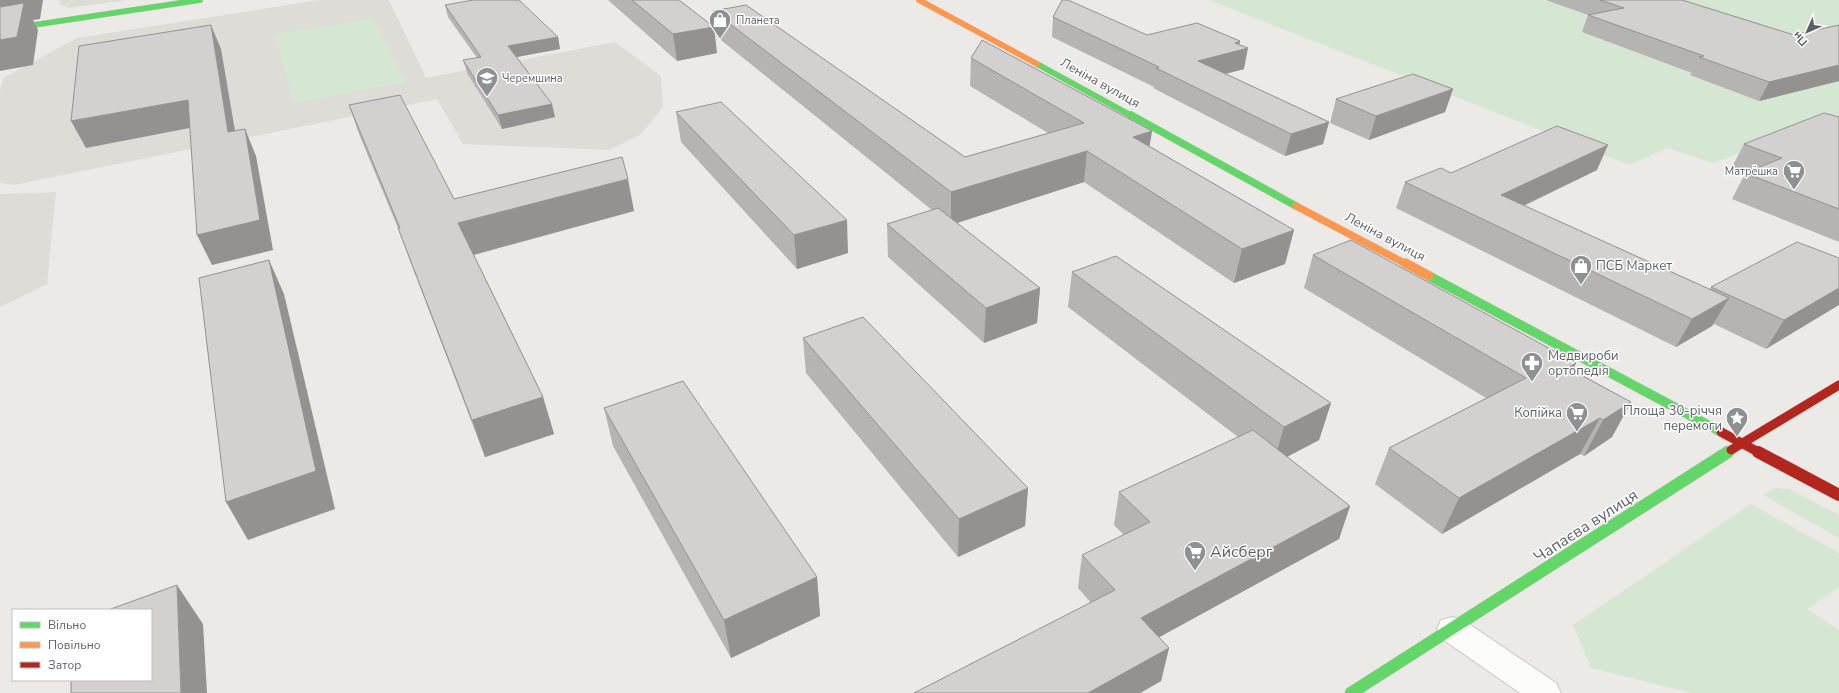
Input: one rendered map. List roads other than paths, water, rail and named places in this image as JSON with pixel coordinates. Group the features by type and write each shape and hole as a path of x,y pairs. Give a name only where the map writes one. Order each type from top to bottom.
{"street":[{"path":"0,30 200,0"},
{"name":"Леніна вулиця","path":"919,0 1284,199 1839,495"},
{"name":"Чапаєва вулиця","path":"1351,693 1743,443 1839,385"},
{"path":"1452,629 1545,693"}],"place":[{"name":"Планета","path":"720,40"},
{"name":"Черемшина","path":"487,98"},
{"name":"Матрёшка","path":"1794,190"},
{"name":"ПСБ Маркет","path":"1581,286"},
{"name":"Медвироби ортопедія","path":"1532,382"},
{"name":"Копійка","path":"1577,432"},
{"name":"Площа 30-річчя перемоги","path":"1737,438"},
{"name":"Айсберг","path":"1195,572"}]}
